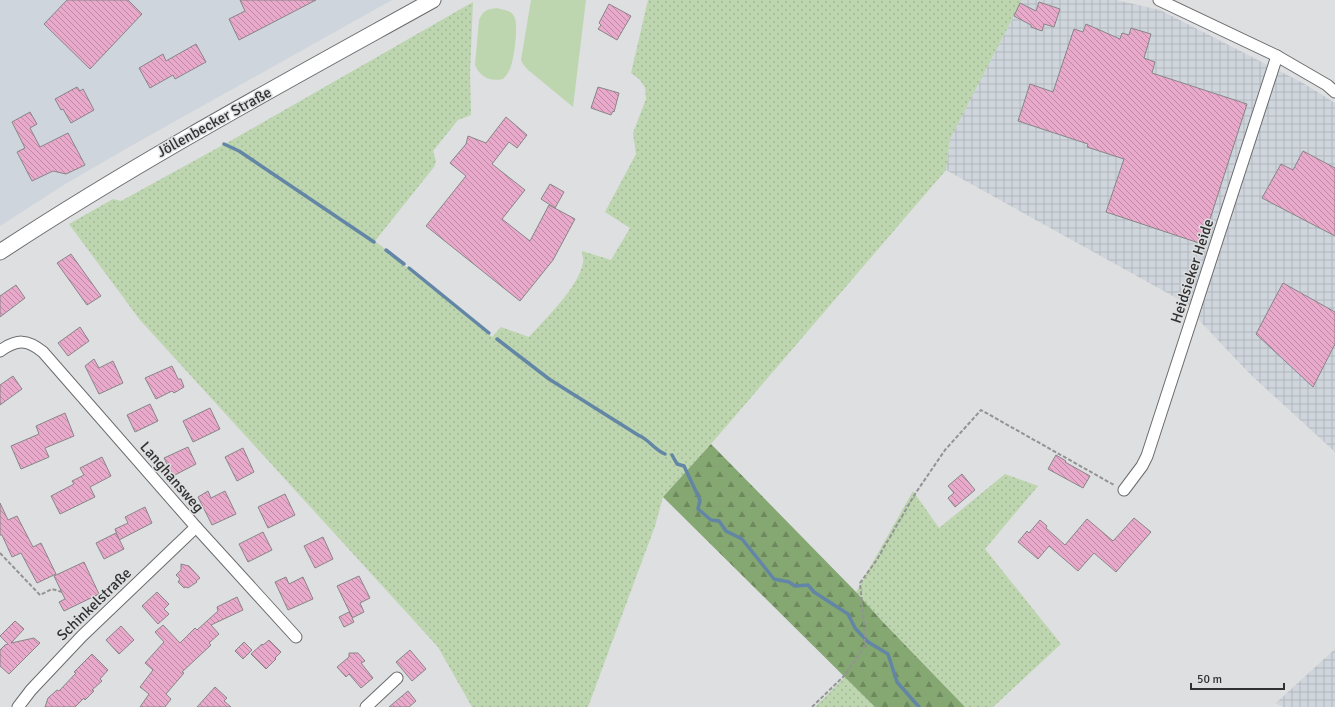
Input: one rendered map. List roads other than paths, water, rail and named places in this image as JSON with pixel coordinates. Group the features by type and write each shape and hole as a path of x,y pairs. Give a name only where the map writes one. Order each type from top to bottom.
{"main road":[{"name":"Jöllenbecker Straße","path":"0,252 65,209 142,163 433,0"}],"street":[{"path":"1159,0 1277,56 1327,85 1335,92"},
{"name":"Heidsieker Heide","path":"1124,490 1142,466 1147,456 1277,56"},
{"name":"Langhansweg","path":"0,351 14,343 24,341 34,345 43,352 196,528 296,637"},
{"name":"Schinkelstraße","path":"18,707 31,690 82,636 196,528"},
{"path":"366,707 397,678"}],"waterway":[{"path":"224,144 239,151 374,242"},
{"path":"386,250 404,264"},
{"path":"409,268 489,333"},
{"path":"497,339 549,379 646,439 657,450 665,454"},
{"path":"672,455 677,464 684,466 700,500 698,509 711,520 719,521 726,531 742,539 774,579 789,582 795,586 808,585 814,592 848,614 855,628 868,642 888,654 897,682 919,707"}]}
